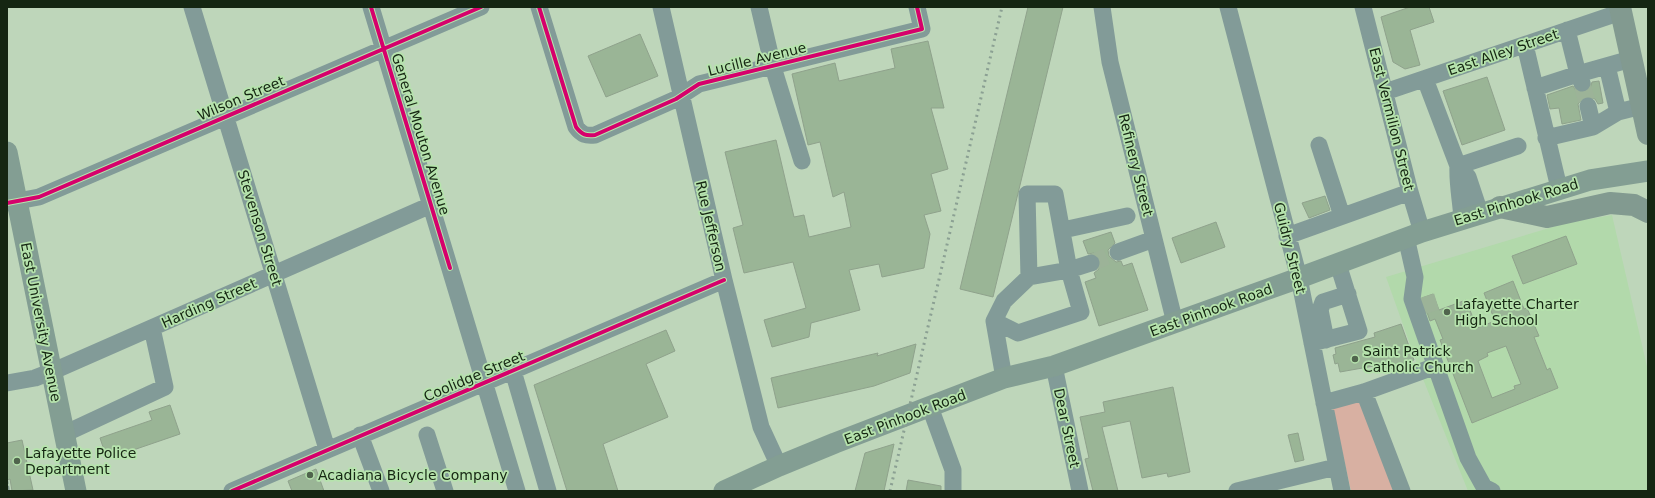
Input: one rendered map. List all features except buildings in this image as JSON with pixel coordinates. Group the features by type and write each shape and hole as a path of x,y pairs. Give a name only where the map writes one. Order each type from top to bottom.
{"highway":[{"path":"1620,9 1625,32 1640,65 1642,106 1648,134"},
{"path":"1481,213 1546,217 1610,204 1634,205 1648,212"}],"main road":[{"name":"East University Avenue","path":"7,152 12,202 51,372 76,491"},
{"name":"East Pinhook Road","path":"724,491 779,466 1004,378 1054,366 1338,264 1414,234 1559,188 1590,180 1648,171"}],"street":[{"name":"Stevenson Street","path":"192,7 327,449"},
{"name":"General Mouton Avenue","path":"371,7 517,491"},
{"name":"Wilson Street","path":"12,202 39,197 481,7"},
{"name":"Lucille Avenue","path":"539,7 576,127 582,134 588,136 595,135 681,96 698,84 773,67 922,29 917,7"},
{"name":"Rue Jefferson","path":"661,7 724,280 760,427 779,466"},
{"path":"759,7 773,67 802,161"},
{"name":"Refinery Street","path":"1102,7 1110,62 1175,323"},
{"name":"Guidry Street","path":"1228,7 1298,278 1319,341 1324,403 1342,491"},
{"name":"East Vermilion Street","path":"1363,7 1410,192 1418,287 1412,299 1468,458 1484,487 1492,491"},
{"name":"East Alley Street","path":"1385,92 1525,45 1620,9"},
{"path":"1567,30 1580,79"},
{"path":"1525,45 1559,188"},
{"path":"1535,88 1580,79 1607,66 1640,65"},
{"path":"1607,66 1618,112"},
{"path":"1425,79 1458,166 1468,177 1481,213"},
{"path":"1588,106 1592,127"},
{"path":"1546,138 1592,127 1618,112 1642,106"},
{"path":"1318,146 1342,216"},
{"path":"1458,166 1518,146"},
{"path":"1287,236 1410,192"},
{"path":"994,321 1018,333 1081,312 1069,270 1063,230 1055,194 1027,194 1029,277"},
{"name":"Harding Street","path":"7,383 35,378 51,372 431,205"},
{"path":"1063,230 1127,216"},
{"path":"1118,252 1154,239"},
{"path":"1004,378 994,321 1004,301 1029,277 1069,270 1091,263"},
{"path":"1338,264 1348,294 1359,331 1319,341 1320,310 1323,302 1348,294"},
{"name":"Coolidge Street","path":"232,491 724,280"},
{"path":"1425,339 1434,320"},
{"path":"64,434 165,387 152,328"},
{"name":"Dear Street","path":"1054,366 1080,491"},
{"path":"1324,403 1364,392 1436,366"},
{"path":"512,371 548,491"},
{"path":"1364,392 1402,491"},
{"path":"930,407 953,470 954,491"},
{"path":"360,435 381,491"},
{"path":"427,435 445,491"},
{"path":"1238,491 1336,467"}],"path":[{"path":"7,480 9,491"}],"shaded area":[{"path":"1612,215 1648,371 1648,491 1468,491 1417,364 1386,277 1566,223"},
{"path":"1361,398 1395,491 1351,491 1332,406"}],"tunnel":[{"path":"1582,84 1588,106"},
{"path":"1091,263 1118,252"},
{"path":"1426,296 1433,319"}],"railway":[{"path":"890,491 1002,7"}],"cycle path":[{"path":"371,7 450,268"},
{"path":"7,203 39,197 481,7"},
{"path":"539,7 576,127 580,132 589,135 595,135 676,99 699,84 922,29 917,7"},
{"path":"232,491 724,280"}],"place":[{"name":"Lafayette Charter High School","path":"1447,312"},
{"name":"Saint Patrick Catholic Church","path":"1355,359"},
{"name":"Lafayette Police Department","path":"17,461"},
{"name":"Acadiana Bicycle Company","path":"310,475"}]}
